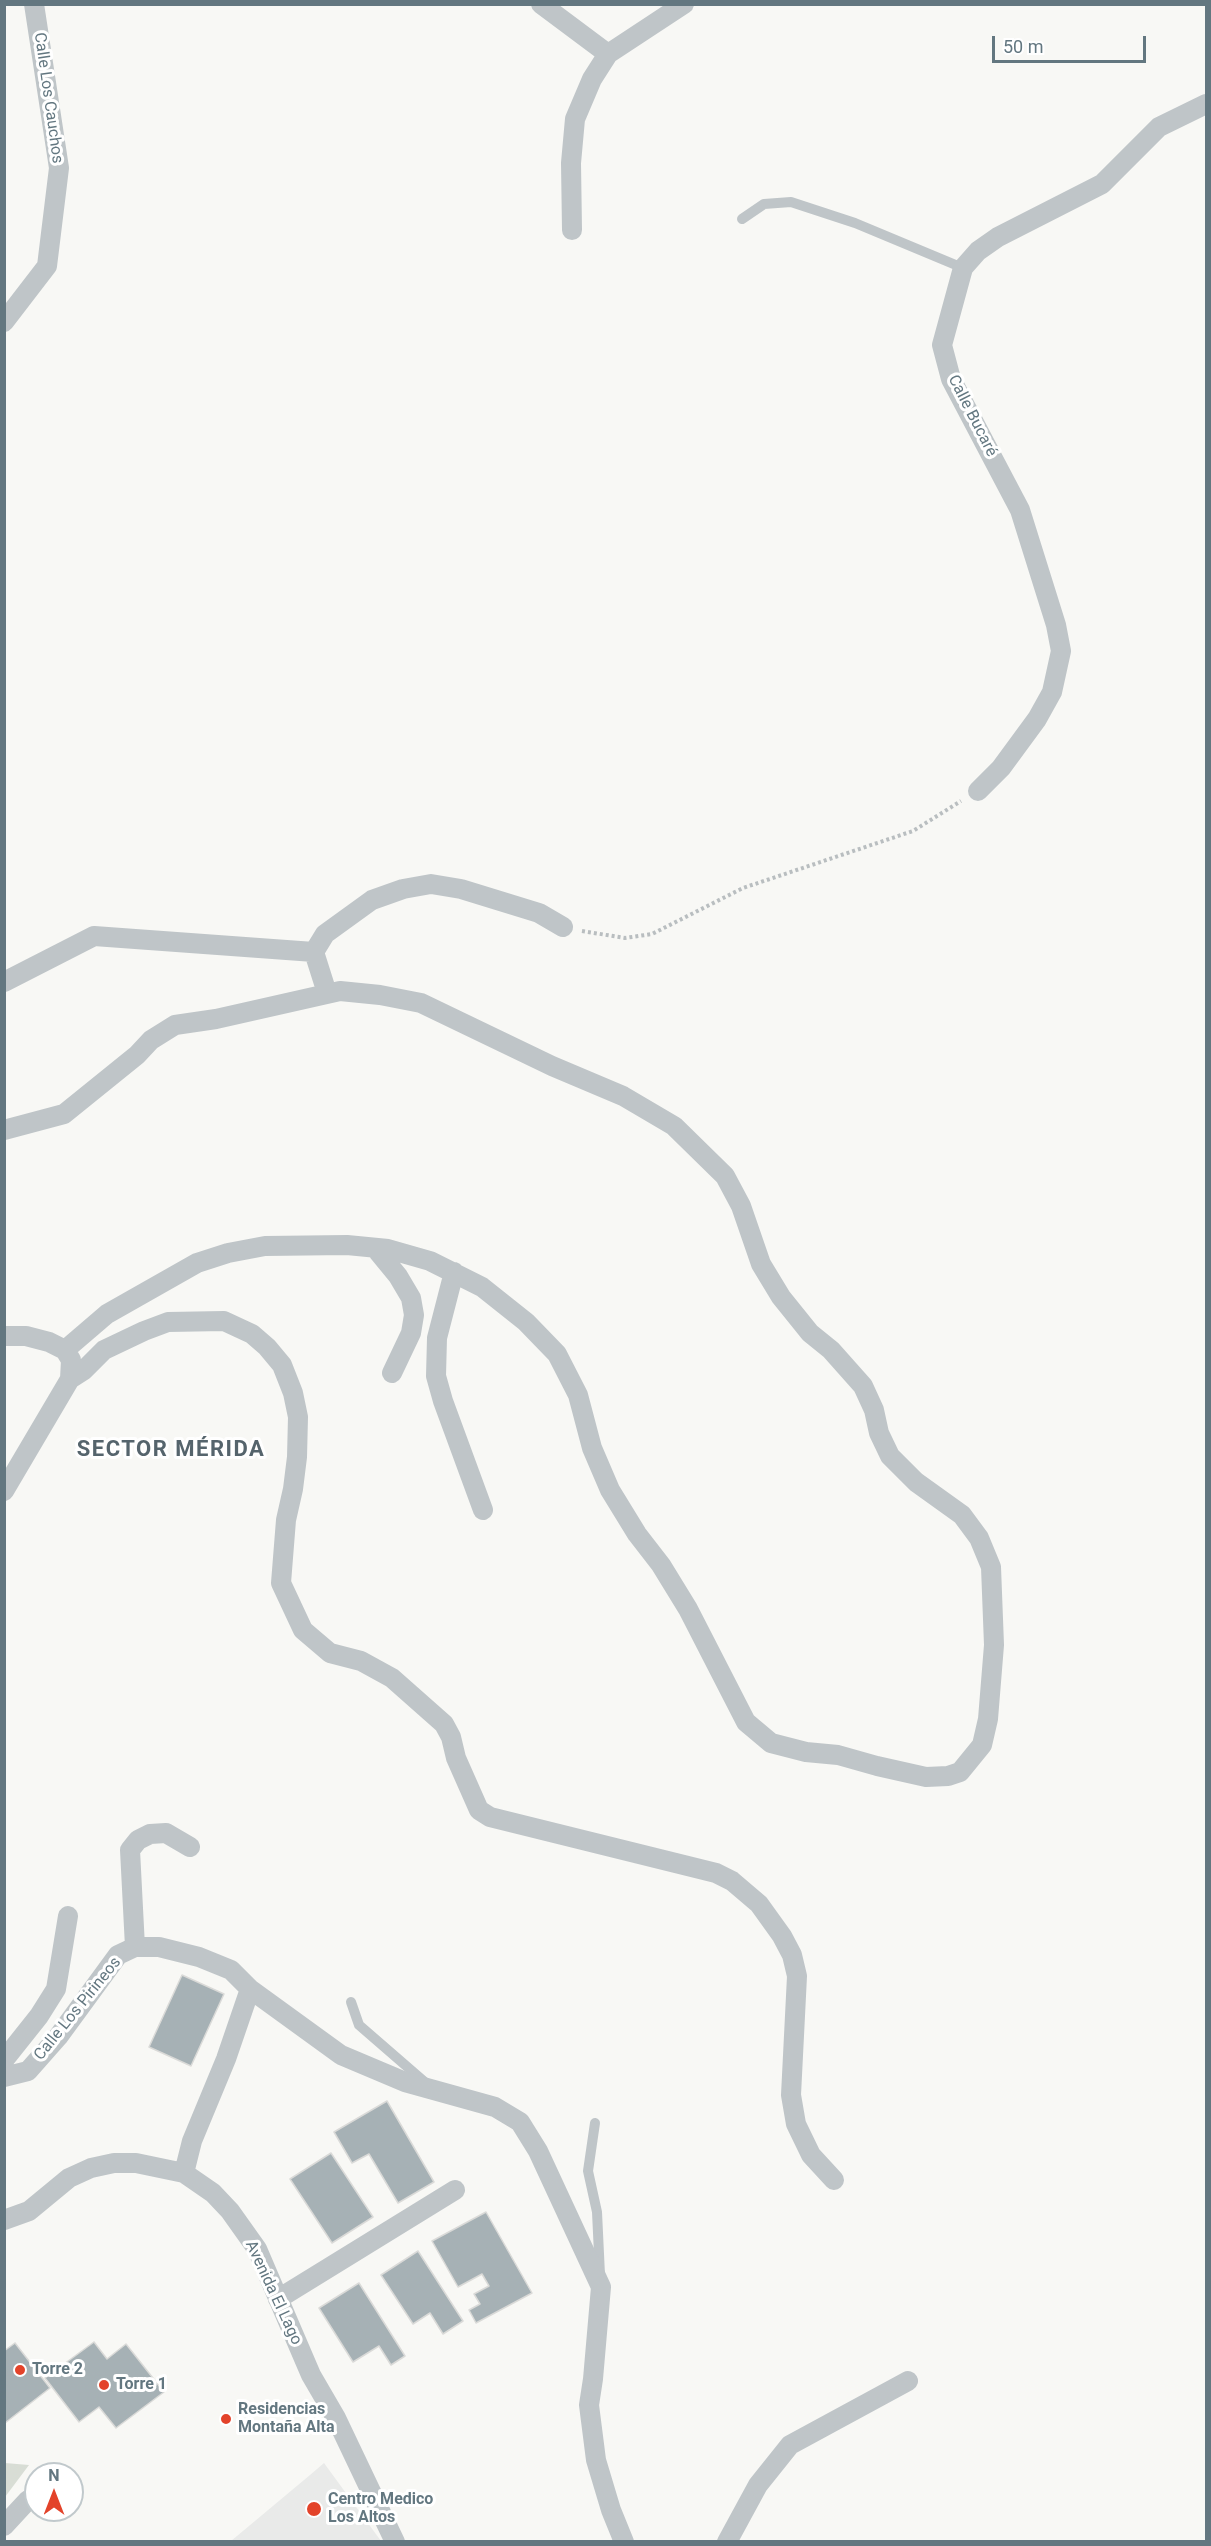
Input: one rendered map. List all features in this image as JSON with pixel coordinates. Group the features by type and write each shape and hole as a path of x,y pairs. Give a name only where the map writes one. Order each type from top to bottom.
{"street":[{"name":"Calle Los Cauchos","path":"4,322 47,266 59,168 34,4"},
{"path":"541,4 608,54"},
{"path":"572,230 571,163 575,119 592,79 608,54 684,4"},
{"name":"Calle Bucaré","path":"978,792 1001,768 1037,719 1052,692 1061,651 1056,625 1020,510 951,379 942,345 963,268 978,251 998,237 1102,184 1159,127 1206,104"},
{"path":"327,993 314,952 325,934 372,900 403,888 431,884 461,888 539,912 563,927"},
{"path":"4,982 94,936 314,952"},
{"path":"4,1130 64,1114 137,1055 151,1040 175,1025 216,1019 340,991 380,995 420,1003 552,1066 623,1096 674,1126 725,1176 741,1206 761,1264 781,1297 810,1333 831,1350 863,1386 874,1410 879,1433 890,1456 916,1482 962,1515 979,1538 991,1567 994,1644 988,1719 982,1745 960,1772 948,1776 926,1776 838,1755 806,1752 771,1743 746,1722 688,1609 610,1490 592,1448 578,1395 557,1354 526,1322 482,1287 430,1261 388,1248 347,1245 265,1246 228,1253 197,1263 106,1314 65,1350"},
{"path":"375,1248 398,1276 411,1298 414,1315 411,1333 392,1373"},
{"path":"454,1272 437,1338 436,1376 483,1510"},
{"path":"4,1491 70,1379 84,1370 104,1350 168,1322 224,1321 252,1334 282,1365 293,1392 298,1417 297,1457 286,1520 281,1583 303,1630 330,1653 362,1661 392,1678 444,1724 478,1810 490,1817 716,1873 732,1881 759,1904 782,1936 792,1955 797,1976 791,2095 796,2124 811,2155 834,2180"},
{"path":"4,1336 26,1336 50,1342 65,1350 71,1360 70,1379"},
{"path":"135,1947 130,1850 138,1840 150,1834 166,1833 190,1847"},
{"path":"4,2060 39,2016 56,1989 68,1916"},
{"name":"Calle Los Pirineos","path":"4,2077 28,2071 58,2037 118,1955 135,1947 159,1947 199,1956 231,1970 250,1989 341,2055 405,2082 495,2107 520,2122 538,2151 601,2287"},
{"path":"184,2173 192,2141 226,2059 250,1989"},
{"name":"Avenida El Lago","path":"4,2220 29,2211 69,2178 91,2168 114,2163 136,2163 184,2173 213,2193 230,2211 256,2249 311,2375 336,2418 394,2541"},
{"path":"278,2299 455,2190"},
{"path":"601,2287 589,2405 596,2460 611,2510 624,2541"},
{"path":"728,2541 758,2485 790,2445 908,2381"},
{"path":"4,2526 24,2504"}],"lane":[{"path":"742,219 764,204 791,202 855,223 963,268"},
{"path":"351,2002 359,2025 434,2090"},
{"path":"595,2123 588,2171 597,2212 601,2287"}],"path":[{"path":"563,927 625,938 652,934 743,888 913,831 978,792"}],"shaded area":[{"path":"4,2463 24,2465 24,2472 5,2497"},
{"name":"Centro Medico Los Altos","path":"324,2463 381,2541 231,2541 310,2475"}],"building":[{"path":"182,1975 224,1994 191,2066 149,2047"},
{"path":"387,2101 434,2182 398,2203 369,2154 352,2163 334,2132"},
{"path":"331,2153 373,2217 332,2243 290,2179"},
{"path":"486,2212 532,2293 476,2323 469,2310 480,2304 474,2294 489,2286 482,2274 458,2287 432,2241"},
{"path":"418,2251 463,2321 443,2334 430,2313 413,2324 381,2275"},
{"path":"359,2283 405,2356 391,2365 379,2346 353,2362 319,2308"},
{"name":"Torre 1","path":"94,2342 107,2359 126,2344 164,2392 116,2428 99,2407 79,2422 45,2378"},
{"name":"Torre 2","path":"15,2343 50,2388 5,2423 4,2351"}],"place":[{"name":"Torre 2","path":"20,2370"},
{"name":"Torre 1","path":"104,2385"},
{"name":"Residencias Montaña Alta","path":"226,2419"},
{"name":"Centro Medico Los Altos","path":"314,2509"}],"district":[{"name":"SECTOR MÉRIDA","path":"171,1450"}]}
